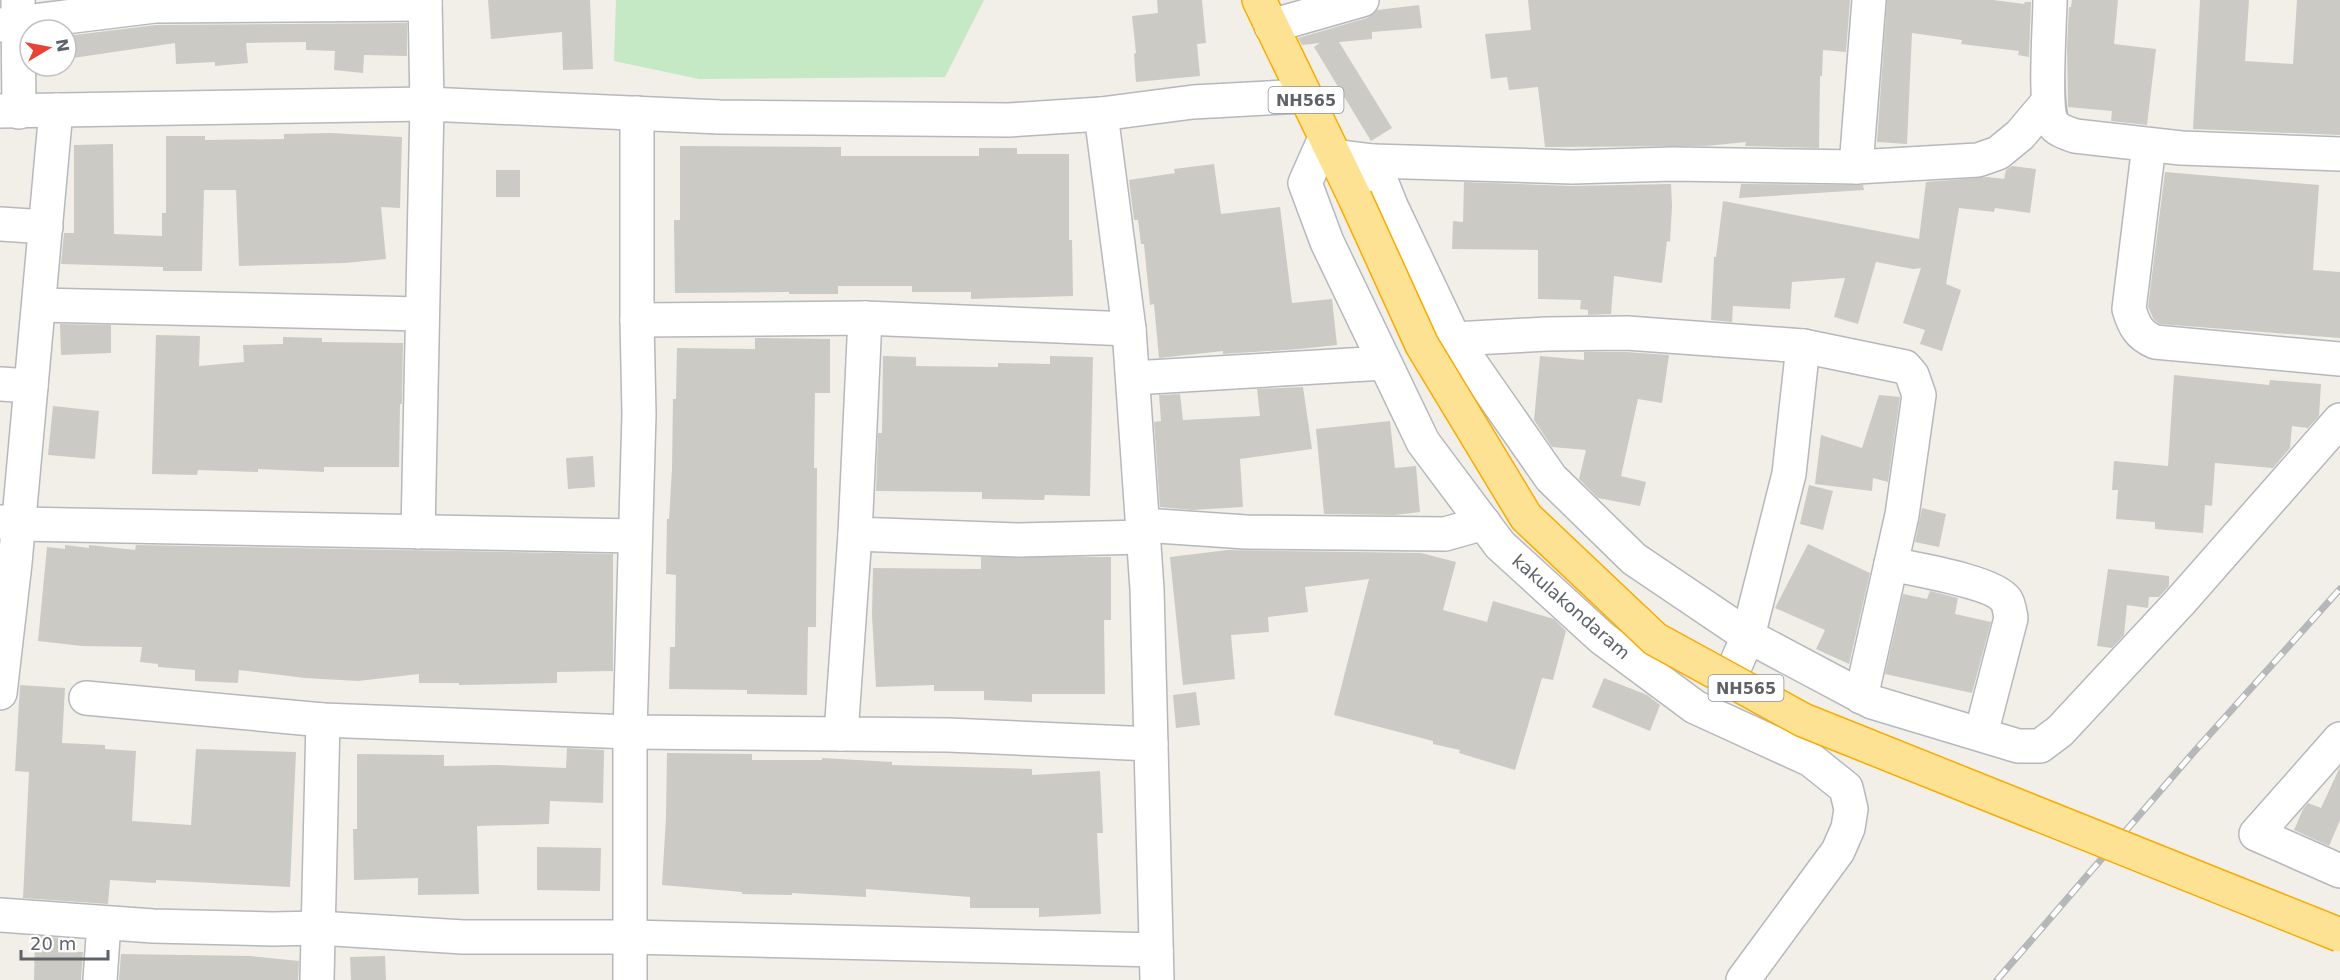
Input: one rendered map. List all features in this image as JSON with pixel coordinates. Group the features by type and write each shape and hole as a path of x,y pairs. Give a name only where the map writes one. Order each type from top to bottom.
{"highway":[{"name":"NH565","path":"1265,13 1355,198 1422,345 1526,517 1655,639 1803,720 2340,935"}],"street":[{"path":"1265,13 1362,0"},
{"path":"1856,167 1869,0"},
{"path":"2050,0 2047,103 2053,125 2061,131 2074,136 2181,148 2340,154"},
{"path":"418,532 427,104 425,2 154,6 12,16 10,112 427,104 720,117 1009,120 1101,114 1193,102 1304,96"},
{"path":"1329,147 1373,161 1572,167 1673,164 1856,167 1978,160 1998,153 2020,135 2047,103"},
{"path":"1,673 16,385 39,304 56,110"},
{"path":"630,980 630,732 639,414 638,113"},
{"path":"0,915 104,923 273,929 318,928 463,937 630,938 1157,965 1143,531 1130,329 1101,114"},
{"path":"2149,145 2129,309 2134,326 2143,337 2155,342 2340,359"},
{"name":"kakulakondaram","path":"1329,147 1305,183 1327,242 1423,442 1500,544 1602,638 1695,707 1811,760 1846,789 1851,809 1848,828 1838,851 1743,980"},
{"path":"1373,161 1391,206 1454,339 1551,478 1634,559 1748,636 1861,697 2018,746 2030,748 2040,746 2060,731 2180,602 2340,420"},
{"path":"0,224 46,227"},
{"path":"39,304 421,314"},
{"path":"637,320 865,318 1130,329"},
{"path":"841,734 855,534 865,318"},
{"path":"1454,339 1627,333 1803,346 1905,367 1912,375 1919,395 1902,515 1861,697"},
{"path":"1730,678 1748,636 1789,474 1803,346"},
{"path":"1133,378 1384,363"},
{"path":"9,523 635,536"},
{"path":"855,534 1020,540 1143,531 1445,534 1484,523"},
{"path":"1891,564 1983,585 2006,600 2011,618 1981,734"},
{"path":"86,698 323,720 630,732 948,735 1151,744"},
{"path":"318,980 323,720"},
{"path":"2340,739 2256,834 2340,871"},
{"path":"100,980 104,923"}],"green space":[{"path":"616,0 984,0 945,77 699,79 614,61"}],"building":[{"path":"488,0 590,0 593,69 563,70 562,32 491,39"},
{"path":"1157,0 1202,0 1206,43 1197,44 1200,76 1136,82 1132,16 1158,13"},
{"path":"1528,0 1850,0 1846,52 1823,50 1822,76 1820,76 1819,148 1745,146 1746,142 1706,146 1545,147 1538,87 1509,90 1507,77 1491,79 1485,34 1531,30"},
{"path":"1887,0 1993,0 2024,4 2031,2 2029,57 2018,55 2019,51 1961,44 1962,40 1912,33 1907,144 1877,142"},
{"path":"2072,0 2118,0 2114,44 2156,49 2147,125 2111,121 2112,111 2068,107 2067,46 2069,7 2071,7"},
{"path":"2200,0 2249,0 2245,61 2293,64 2297,0 2340,0 2340,135 2193,129"},
{"path":"1419,5 1422,28 1372,32 1372,39 1339,42 1392,128 1371,141 1314,47 1320,43 1302,45 1298,38 1367,18 1377,10"},
{"path":"407,23 407,56 364,55 363,73 334,70 335,51 306,50 306,42 246,43 248,63 215,66 215,62 176,64 175,43 78,57 78,35 156,25"},
{"path":"331,133 402,137 400,208 381,207 386,259 345,263 239,266 236,190 204,190 202,271 163,271 163,267 61,264 64,233 74,233 74,145 113,144 114,234 162,236 162,213 166,213 166,136 205,136 205,140 284,139 284,134"},
{"path":"680,146 841,147 841,156 979,156 979,148 1017,148 1017,154 1069,154 1069,240 1072,240 1073,296 971,299 971,292 912,292 912,286 838,286 838,294 675,293 674,220 680,220"},
{"path":"1214,164 1221,214 1280,207 1292,303 1332,299 1337,345 1223,354 1223,351 1159,358 1154,304 1150,305 1144,244 1141,244 1138,220 1134,220 1129,180 1175,173 1174,169"},
{"path":"2012,166 2036,169 2030,213 1995,208 1994,212 1959,208 1946,284 1961,290 1942,351 1920,344 1925,330 1903,323 1921,268 1913,269 1876,262 1858,324 1834,317 1845,278 1792,282 1790,309 1733,306 1732,322 1711,320 1714,257 1716,257 1723,201 1919,239 1926,182 1987,177 2004,179 2006,170"},
{"path":"496,170 520,170 520,197 496,197"},
{"path":"2165,172 2319,185 2313,270 2340,272 2340,338 2160,324 2154,320 2148,307"},
{"path":"1464,182 1571,186 1671,184 1670,242 1667,241 1662,283 1614,276 1611,314 1588,315 1588,310 1580,309 1581,300 1538,299 1538,250 1452,249 1453,221 1463,222"},
{"path":"1741,184 1863,185 1864,190 1739,198"},
{"path":"60,324 111,325 111,353 61,355"},
{"path":"156,335 200,336 199,366 244,362 243,345 283,344 283,337 322,338 322,342 403,343 399,467 324,467 324,472 258,469 258,472 198,470 197,475 152,474"},
{"path":"755,338 830,339 830,393 815,393 816,627 808,627 807,695 747,694 747,690 669,689 670,647 675,647 676,575 666,574 667,519 669,519 672,469 673,399 676,399 677,348 755,349"},
{"path":"1584,352 1669,355 1662,403 1638,399 1621,476 1646,482 1640,506 1598,498 1579,479 1586,450 1552,447 1534,420 1540,356 1584,360"},
{"path":"883,356 916,357 916,366 998,367 998,363 1050,364 1050,356 1093,357 1090,496 1045,495 1044,500 982,499 982,492 876,491 878,433 882,433"},
{"path":"2174,375 2269,385 2270,380 2321,384 2319,416 2308,428 2292,426 2290,448 2273,468 2215,463 2212,506 2205,505 2203,533 2155,529 2155,522 2116,519 2118,490 2112,490 2114,461 2168,466"},
{"path":"1303,387 1312,449 1240,459 1243,507 1192,510 1160,507 1154,422 1161,421 1159,395 1180,394 1183,420 1260,416 1257,389"},
{"path":"1879,395 1900,397 1888,482 1873,478 1872,491 1815,484 1821,435 1862,448"},
{"path":"53,406 99,411 95,459 48,455"},
{"path":"1390,421 1395,468 1416,466 1420,512 1395,515 1324,514 1316,429"},
{"path":"593,456 595,487 568,489 566,458"},
{"path":"1809,485 1833,491 1823,530 1800,524"},
{"path":"1922,508 1946,514 1939,547 1915,542"},
{"path":"1808,544 1870,573 1849,664 1816,649 1825,630 1775,608"},
{"path":"65,545 135,550 136,545 613,554 613,671 557,672 557,683 459,685 459,683 419,683 419,674 358,681 305,678 239,670 238,683 195,681 195,670 158,667 158,664 140,662 142,647 82,646 38,641 47,547 65,549"},
{"path":"1228,550 1421,553 1456,562 1443,610 1487,622 1493,601 1554,619 1566,631 1553,680 1542,678 1515,770 1459,753 1460,750 1433,744 1433,741 1334,715 1369,579 1305,587 1308,612 1268,617 1269,632 1231,635 1235,679 1183,685 1170,557"},
{"path":"981,557 1111,557 1111,620 1104,620 1105,694 1032,694 1032,702 984,700 984,691 934,691 934,685 876,687 872,615 873,568 981,569"},
{"path":"2108,569 2169,576 2169,586 2159,597 2149,597 2148,608 2127,605 2124,635 2112,648 2097,646"},
{"path":"1930,591 1958,598 1955,614 1991,622 1972,693 1885,674 1903,594 1927,599"},
{"path":"1604,678 1647,695 1660,705 1650,731 1592,707"},
{"path":"20,685 65,688 62,743 105,745 105,749 136,751 132,821 191,825 196,749 296,752 290,887 110,880 108,904 23,898 29,772 15,771"},
{"path":"1196,692 1200,725 1176,728 1173,695"},
{"path":"567,748 604,750 603,803 550,801 549,824 477,826 479,894 418,895 418,878 354,880 353,829 357,829 357,754 444,755 444,766 498,765 566,768"},
{"path":"667,753 752,754 752,760 822,760 822,758 892,762 892,765 1032,769 1032,775 1100,771 1103,833 1097,833 1101,914 1039,917 1039,908 970,908 970,897 866,889 866,897 792,893 792,895 742,894 742,892 662,885"},
{"path":"2340,767 2340,820 2329,846 2294,830 2308,803 2321,808"},
{"path":"537,847 601,848 600,891 537,890"},
{"path":"35,936 75,939 75,952 83,952 81,980 34,980"},
{"path":"121,954 250,956 299,961 298,980 119,980"},
{"path":"385,956 386,980 351,980 350,957"}],"railway":[{"path":"1997,980 2193,753 2340,589"}]}
